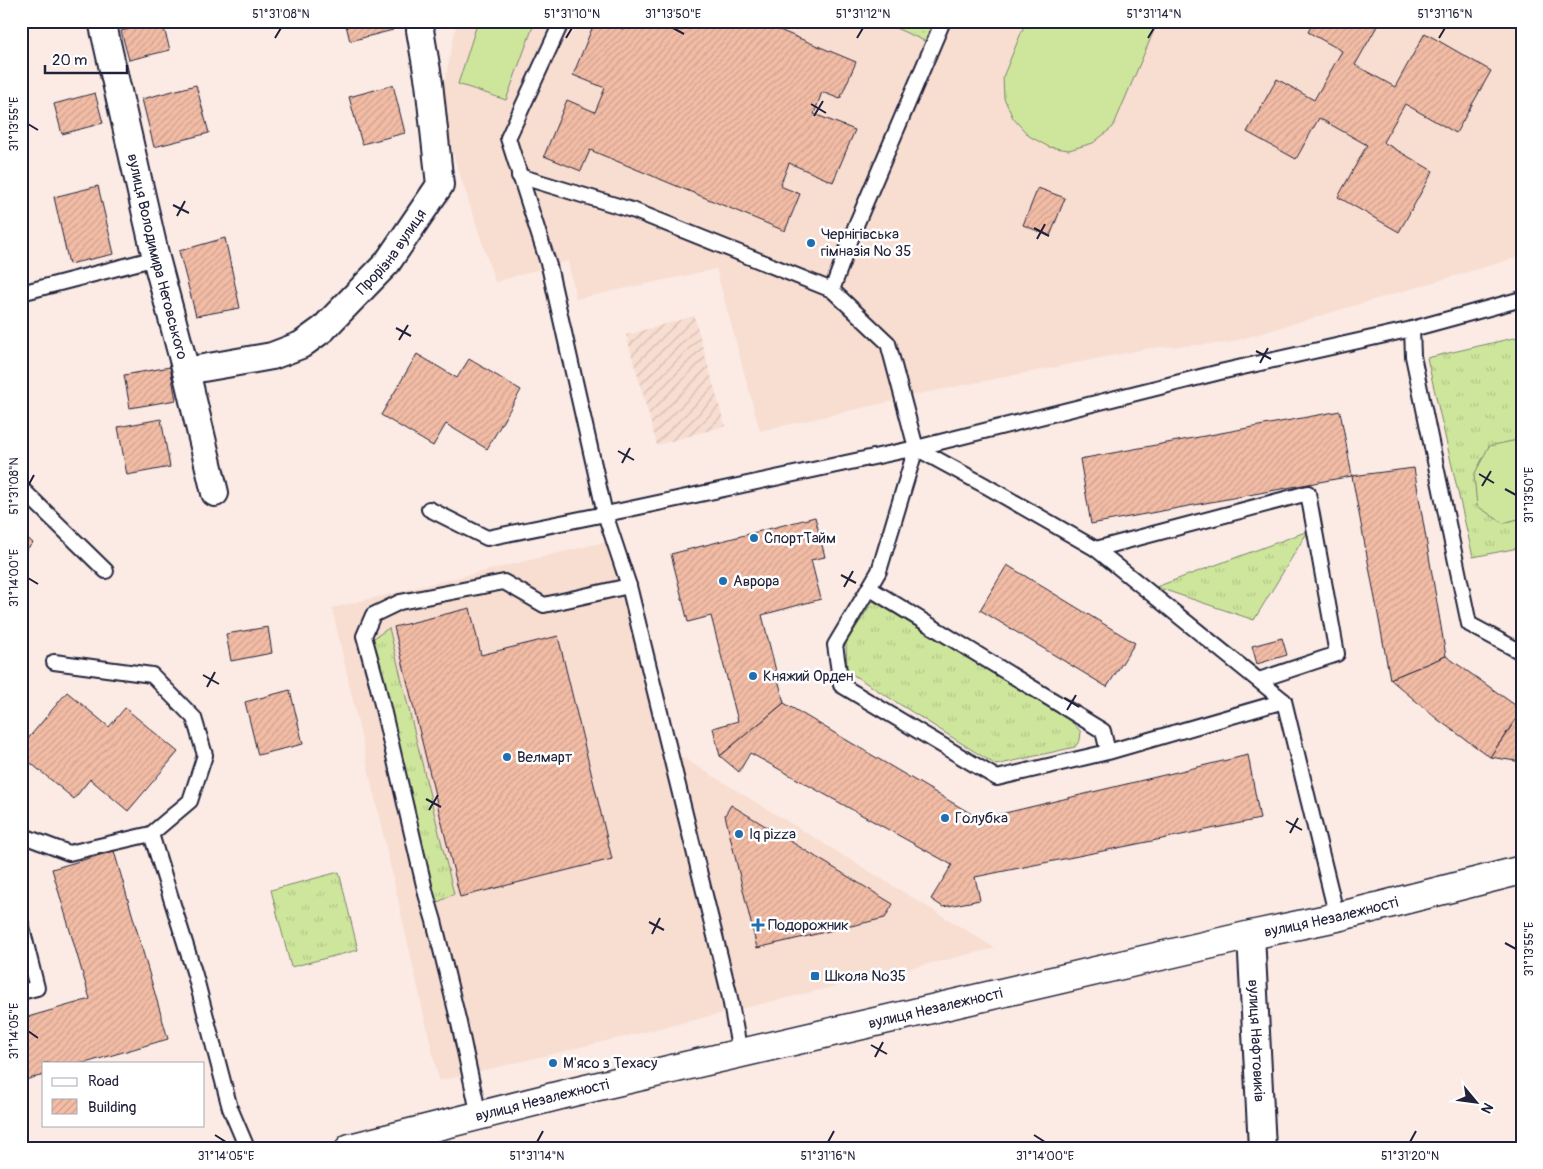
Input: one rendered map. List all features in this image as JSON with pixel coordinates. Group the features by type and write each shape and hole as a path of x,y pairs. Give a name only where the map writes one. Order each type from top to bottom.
{"street":[{"name":"вулиця Володимира Неговського","path":"102,21 156,258 186,371 215,493"},
{"name":"Прорізна вулиця","path":"186,371 272,356 301,345 323,329 387,263 440,185 420,30 422,21"},
{"name":"вулиця Незалежності","path":"350,1148 573,1092 1251,935 1337,917 1522,870"},
{"name":"вулиця Нафтовиків","path":"1251,935 1262,1148"}],"lane":[{"path":"562,21 508,138 549,266 605,514 629,586 729,993 740,1053"},
{"path":"832,290 856,225 943,21"},
{"path":"519,176 636,211 832,290 888,343 916,448 879,571 835,645 841,685 997,778 1108,752 1284,701"},
{"path":"21,293 156,258"},
{"path":"429,509 487,538 916,448 1220,372 1412,329 1522,299"},
{"path":"1412,329 1413,356 1469,624 1519,651 1522,650"},
{"path":"916,448 1096,549 1284,701 1337,917"},
{"path":"21,488 106,571"},
{"path":"1096,549 1308,493 1337,654 1259,680"},
{"path":"479,1116 459,1023 364,636 373,615 400,602 504,582 544,605 629,586"},
{"path":"869,588 1104,731 1108,752"},
{"path":"21,835 69,853 151,834 190,801 205,755 194,718 152,675 54,662"},
{"path":"21,820 21,831"},
{"path":"151,834 195,975 230,1108 247,1148"},
{"path":"21,924 37,988 21,992"}],"shaded area":[{"name":"Чернігівська гімназія № 35","path":"457,21 1522,21 1522,256 1228,343 1150,348 914,395 760,431 716,269 576,299 568,261 495,282 439,110"},
{"path":"694,316 725,426 657,445 626,335"},
{"path":"621,538 680,756 995,948 439,1081 332,608"}],"green space":[{"path":"478,21 535,21 506,100 458,84"},
{"path":"880,21 928,21 931,28 927,42"},
{"path":"1026,21 1158,21 1113,127 1093,143 1069,150 1049,147 1029,136 1013,118 1004,98 1003,77"},
{"path":"1522,336 1522,564 1518,548 1473,557 1427,358"},
{"path":"1522,439 1522,518 1503,523 1477,506 1474,475 1489,446"},
{"path":"1308,531 1254,620 1156,587"},
{"path":"873,601 1070,720 1081,732 1080,740 1075,747 996,765 847,671 846,643"},
{"path":"389,628 454,894 436,903 371,640"},
{"path":"339,872 358,950 291,967 271,890"}],"building":[{"path":"162,21 170,50 129,60 121,31"},
{"path":"345,21 391,21 393,30 350,41"},
{"path":"595,21 605,21 623,29 626,21 758,21 856,62 840,99 822,92 814,114 855,130 833,182 789,163 780,186 800,194 785,231 590,150 581,171 544,156 567,100 595,112 605,88 573,75"},
{"path":"1314,21 1380,21 1355,65 1395,87 1425,33 1491,71 1456,133 1405,104 1383,142 1433,171 1399,232 1338,197 1367,145 1319,118 1296,159 1247,132 1277,79 1314,100 1342,51 1308,32"},
{"path":"196,85 209,133 154,147 142,99"},
{"path":"393,85 405,133 362,144 349,97"},
{"path":"95,93 103,123 62,134 54,104"},
{"path":"98,186 114,254 69,264 54,197"},
{"path":"1038,188 1065,198 1050,236 1023,225"},
{"path":"225,238 240,308 196,316 179,251"},
{"path":"417,354 457,378 469,359 521,390 487,449 446,424 433,446 381,415"},
{"path":"170,367 176,400 130,408 124,375"},
{"path":"1340,411 1352,476 1091,524 1080,459"},
{"path":"161,419 170,467 127,475 118,427"},
{"path":"1414,468 1446,656 1390,679 1352,476"},
{"path":"815,517 825,557 811,560 821,599 762,615 784,703 720,756 713,728 738,721 711,616 688,622 671,554"},
{"path":"21,532 33,543 21,555"},
{"path":"1007,565 1135,643 1107,687 980,610"},
{"name":"Велмарт","path":"470,608 481,655 558,636 612,859 460,897 394,627"},
{"path":"268,627 272,653 231,661 226,634"},
{"path":"1282,638 1287,655 1257,664 1252,646"},
{"path":"1446,656 1522,710 1490,757 1437,719 1390,679"},
{"path":"290,690 303,744 258,755 245,702"},
{"path":"67,692 109,727 125,708 178,752 128,811 90,779 74,799 21,755 21,747"},
{"path":"784,703 980,819 1248,755 1260,819 975,877 980,900 943,907 931,899 952,865 750,753 739,772 720,756"},
{"path":"1522,711 1522,762 1490,757"},
{"path":"731,805 893,904 885,918 757,948 725,815"},
{"path":"114,851 168,1039 88,1062 42,1062 42,1076 21,1081 21,1019 90,999 52,869"}],"place":[{"name":"Чернігівська гімназія № 35","path":"811,243"},
{"name":"СпортТайм","path":"754,538"},
{"name":"Аврора","path":"723,581"},
{"name":"Княжий Орден","path":"753,676"},
{"name":"Велмарт","path":"507,757"},
{"name":"Голубка","path":"945,818"},
{"name":"Iq pizza","path":"739,834"},
{"name":"Подорожник","path":"758,925"},
{"name":"Школа №35","path":"815,976"},
{"name":"М'ясо з Техасу","path":"553,1063"}]}
